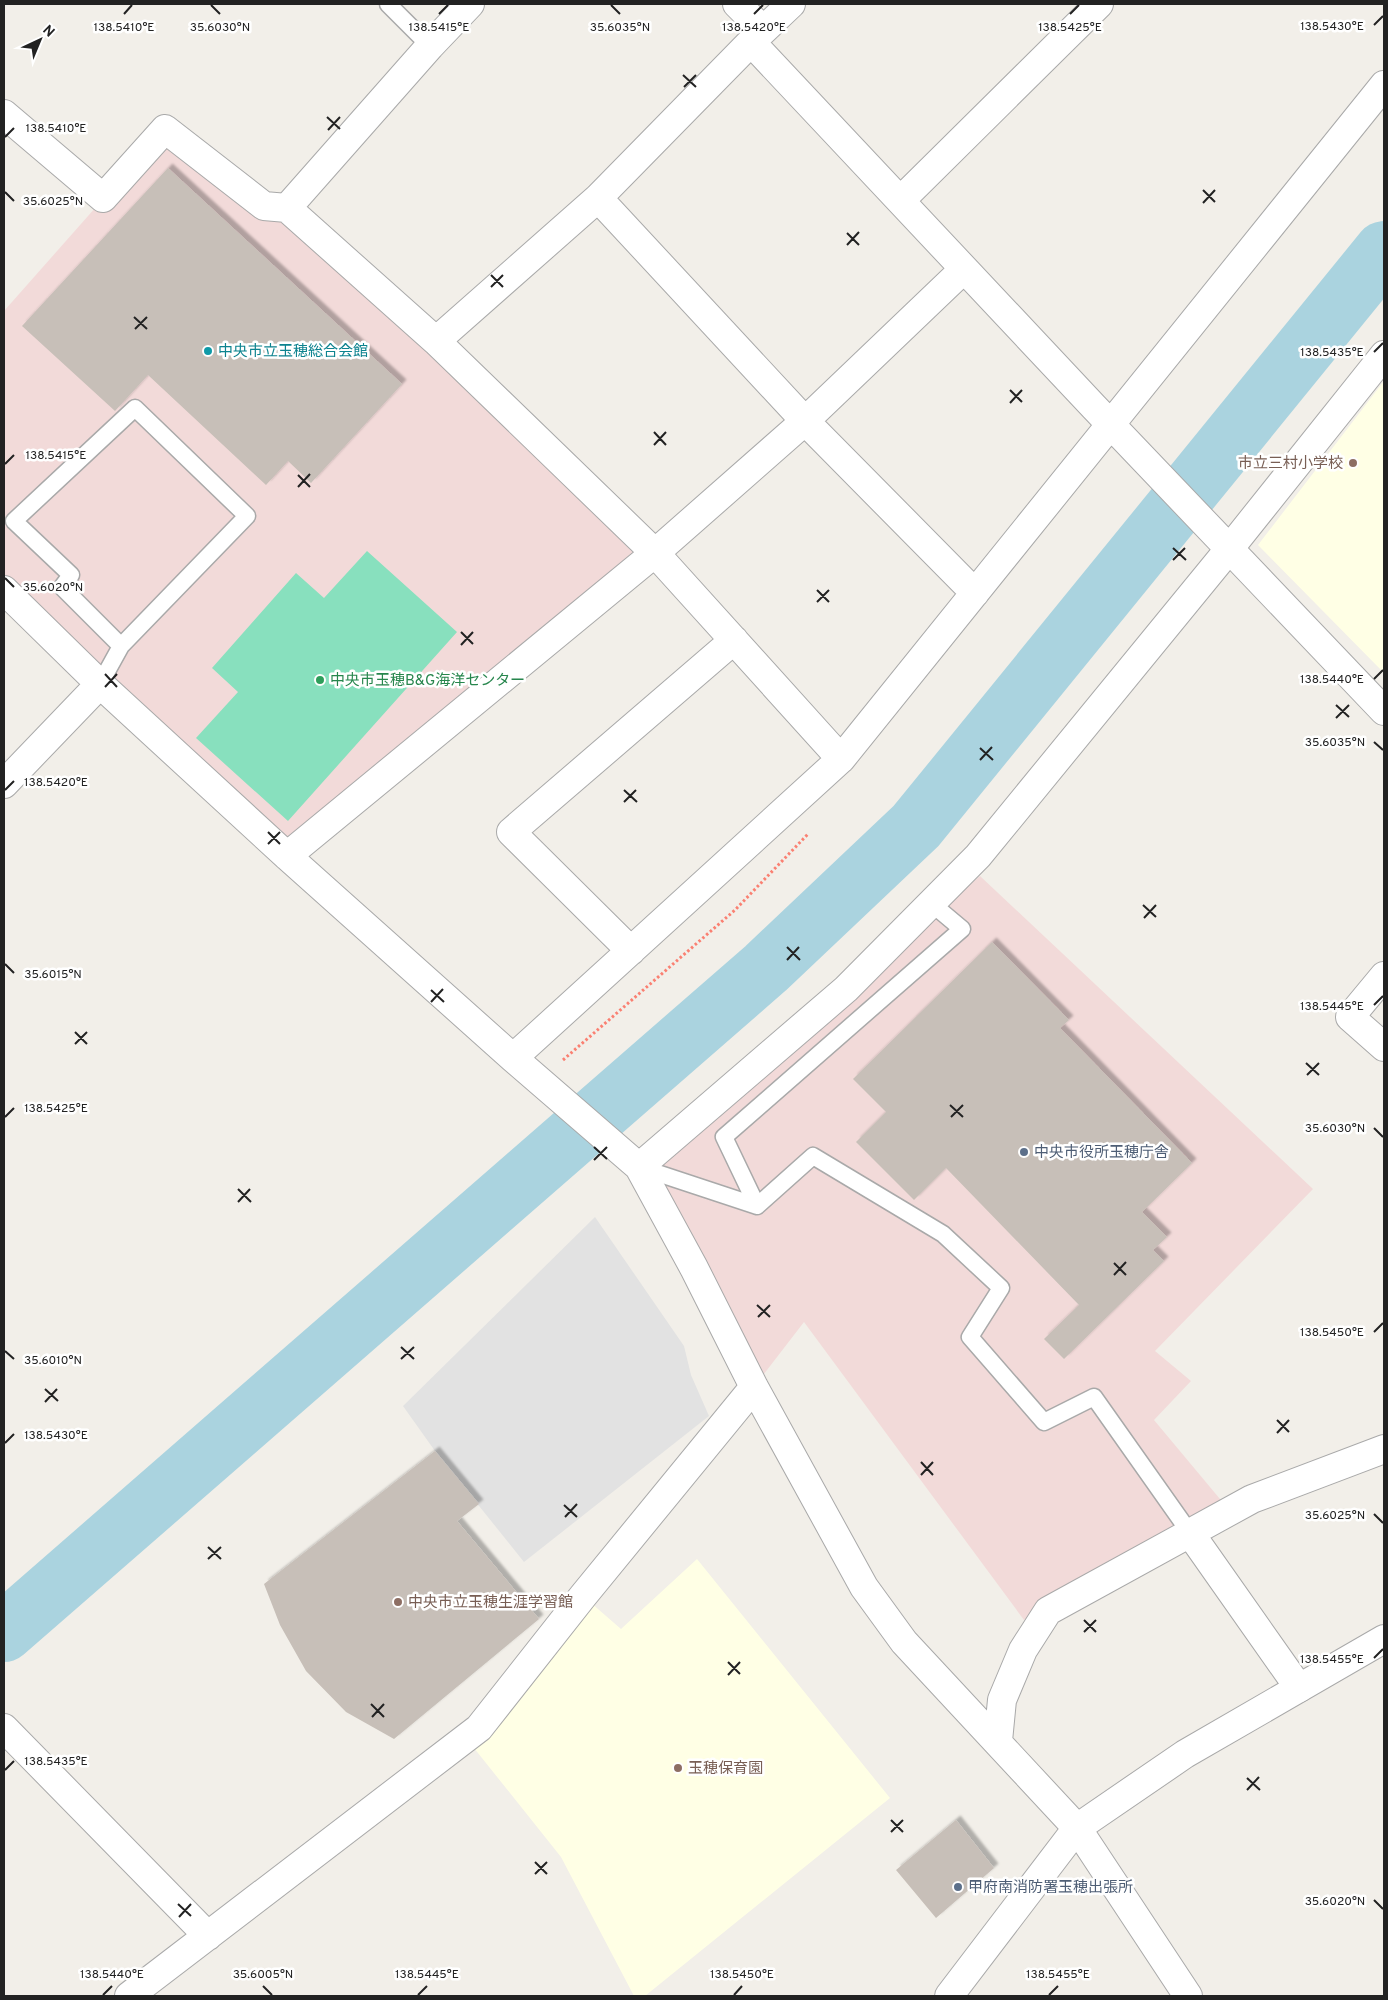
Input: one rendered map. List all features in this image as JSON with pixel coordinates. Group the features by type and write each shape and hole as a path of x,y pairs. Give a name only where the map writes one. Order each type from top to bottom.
{"street":[{"path":"287,208 430,46 470,4"},
{"path":"737,4 757,36 964,269 1384,711"},
{"path":"436,341 598,198 757,36 791,4"},
{"path":"901,200 1098,4"},
{"path":"513,1058 841,759 1384,85"},
{"path":"4,114 103,198 165,130 264,206 287,208 436,341 655,553 841,759"},
{"path":"598,198 805,420 975,593"},
{"path":"287,856 655,553 805,420 964,269"},
{"path":"639,1167 846,989 978,856 1384,356"},
{"path":"4,590 100,684 287,856 513,1058 639,1167 694,1268 754,1387 864,1588 904,1642 1077,1828 1188,1996"},
{"path":"631,951 511,832 734,640"},
{"path":"4,784 100,684"},
{"path":"1384,976 1350,1017 1384,1048"},
{"path":"128,1996 479,1728 583,1596 754,1387"},
{"path":"998,1742 1002,1700 1023,1650 1048,1611 1252,1499 1384,1449"},
{"path":"1190,1533 1298,1688"},
{"path":"949,1996 1077,1828 1185,1754 1384,1639"},
{"path":"4,1728 208,1936"}],"lane":[{"path":"388,4 430,46"},
{"path":"100,684 121,646 247,516 135,408 14,521 71,575 62,586 121,646"},
{"path":"757,1206 724,1137 962,929 931,903"},
{"path":"757,1206 812,1156 943,1234 1001,1288 970,1337 1044,1422 1094,1397 1190,1533"},
{"path":"639,1167 757,1206"}],"shaded area":[{"path":"165,129 264,206 655,553 287,856 4,584 4,311"},
{"name":"市立三村小学校","path":"1384,381 1384,673 1258,545"},
{"path":"980,876 1313,1189 1155,1351 1191,1381 1154,1420 1230,1511 1024,1620 804,1322 754,1387 639,1167"},
{"path":"595,1217 684,1346 691,1375 709,1416 524,1562 435,1451 403,1406"},
{"name":"玉穂保育園","path":"697,1559 890,1798 645,1996 634,1996 561,1857 466,1738 583,1596 621,1629"}],"green space":[{"name":"中央市玉穂B&G海洋センター","path":"367,551 457,632 288,821 196,738 238,692 212,668 296,573 324,598"}],"building":[{"name":"中央市立玉穂総合会館","path":"168,168 402,384 311,483 288,461 266,485 148,375 115,411 22,326"},
{"name":"中央市役所玉穂庁舎","path":"992,942 1069,1020 1060,1028 1192,1163 1142,1212 1167,1237 1153,1250 1164,1261 1064,1359 1044,1339 1079,1305 946,1168 914,1200 856,1142 886,1112 853,1079"},
{"name":"中央市立玉穂生涯学習館","path":"435,1451 479,1504 457,1521 539,1619 394,1739 346,1712 306,1671 280,1625 264,1584"},
{"path":"956,1820 994,1868 936,1918 896,1870"}],"waterway":[{"path":"4,1632 766,968 916,826 1384,251"}],"place":[{"name":"中央市立玉穂総合会館","path":"208,351"},
{"name":"市立三村小学校","path":"1353,463"},
{"name":"中央市玉穂B&G海洋センター","path":"320,680"},
{"name":"中央市役所玉穂庁舎","path":"1024,1152"},
{"name":"中央市立玉穂生涯学習館","path":"398,1602"},
{"name":"玉穂保育園","path":"678,1768"},
{"name":"甲府南消防署玉穂出張所","path":"958,1887"}]}
